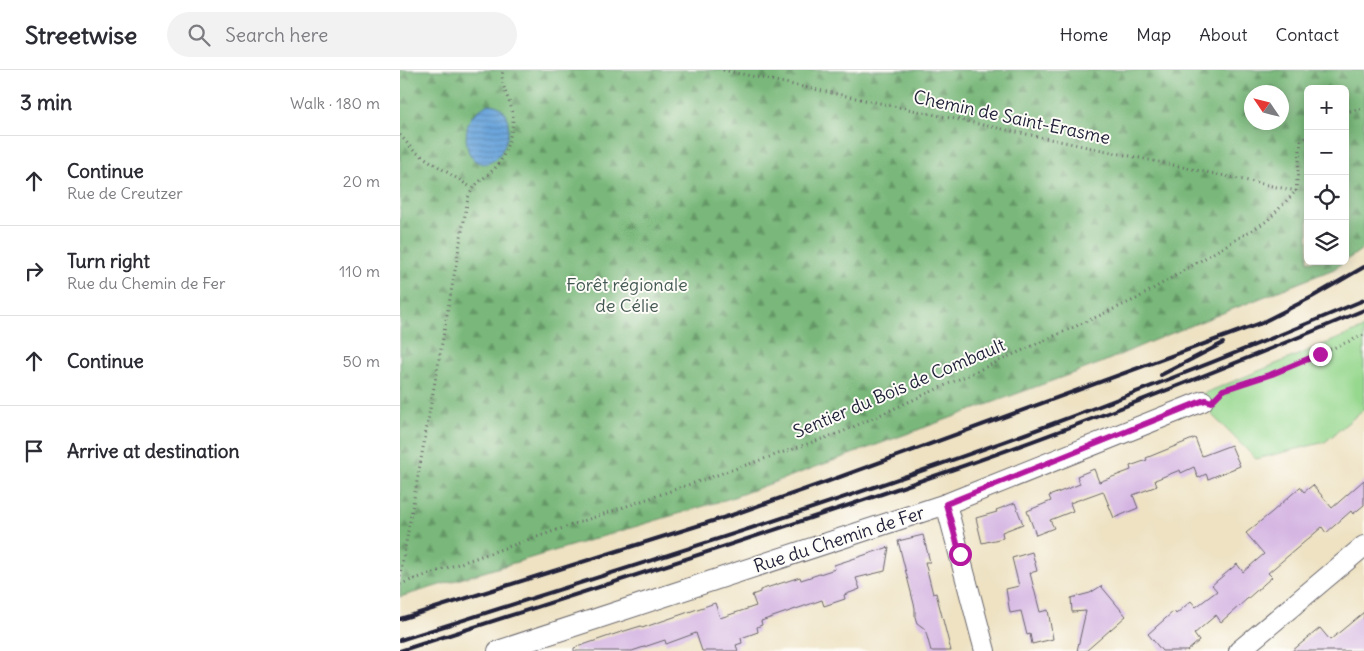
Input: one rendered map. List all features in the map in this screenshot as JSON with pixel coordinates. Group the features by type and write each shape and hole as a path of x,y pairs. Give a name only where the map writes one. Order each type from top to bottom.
{"street":[{"name":"Rue du Chemin de Fer","path":"498,651 946,504 1202,401"},
{"path":"946,504 984,651"},
{"path":"1239,651 1364,546"}],"path":[{"path":"400,576 468,198 472,188 499,164 510,136 513,119 502,77 503,70"},
{"name":"Chemin de Saint-Erasme","path":"723,70 1296,191"},
{"path":"1349,111 1364,108"},
{"path":"400,135 414,151 472,188"},
{"path":"1296,191 1301,141 1304,139"},
{"name":"Sentier du Bois de Combault","path":"400,584 842,432 1136,299 1267,221 1296,191"},
{"path":"1202,401 1211,402 1223,390 1272,374 1364,335"}],"green space":[{"name":"Forêt régionale de Célie","path":"400,70 1364,70 1364,248 1349,258 1349,85 1304,85 1304,265 1340,265 1334,269 1101,363 731,498 400,597"},
{"path":"1364,328 1364,409 1325,442 1256,459 1205,408 1200,395"}],"water":[{"path":"488,104 499,107 506,114 507,136 503,148 497,157 489,163 480,163 471,157 467,146 466,133 472,117"}],"building":[{"path":"1195,438 1202,456 1231,445 1240,466 1208,479 1206,474 1198,478 1194,467 1181,473 1180,470 1155,480 1157,486 1133,495 1138,508 1114,518 1103,491 1070,503 1073,511 1050,520 1054,528 1036,535 1027,511 1051,501 1049,496 1080,484 1077,476 1094,469 1099,482 1131,470 1130,466 1147,460 1146,458"},
{"path":"1364,480 1364,505 1353,514 1351,511 1326,533 1322,527 1268,573 1272,577 1221,622 1216,615 1194,634 1199,641 1187,651 1162,651 1148,634 1174,611 1176,614 1191,601 1196,607 1217,591 1212,585 1237,564 1243,572 1264,554 1246,533 1300,487 1304,492 1313,485 1332,508"},
{"path":"1015,503 1023,524 1002,532 1003,538 982,543 976,518 997,512 996,510"},
{"path":"923,535 930,562 925,562 933,594 936,593 951,651 931,651 925,629 917,623 915,617 915,608 898,541"},
{"path":"889,547 885,571 856,578 860,589 844,595 845,599 824,606 822,600 761,621 762,625 757,627 758,632 741,638 742,643 736,645 738,651 702,651 696,633 666,644 665,640 632,651 574,651 574,648 618,633 641,626 642,628 715,603 720,618 756,606 752,595 760,592 760,590 800,577 801,580 835,569 834,565"},
{"path":"1032,552 1037,571 1030,573 1040,612 1048,610 1053,639 1032,644 1030,634 1027,635 1021,611 1010,613 1006,589 1019,586 1012,558"},
{"path":"1101,586 1126,616 1086,651 1077,651 1086,611 1072,612 1071,598 1090,593"},
{"path":"1364,612 1364,651 1292,651 1320,628 1330,640"}],"railway":[{"path":"1259,324 1312,297 1364,267"},
{"path":"400,640 714,540 948,462 1153,386 1364,300"},
{"path":"400,651 718,549 1023,445 1138,402 1364,310"},
{"path":"400,619 732,515 1264,322"},
{"path":"1161,375 1223,343"}],"route":[{"path":"960,554 946,504 1202,401 1211,402 1223,390 1272,374 1320,354"}]}
